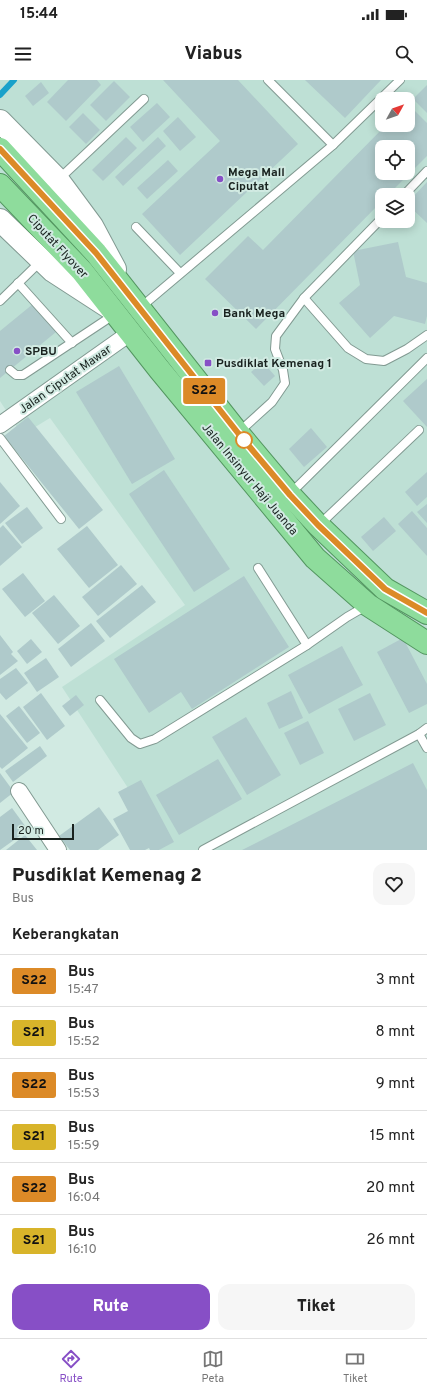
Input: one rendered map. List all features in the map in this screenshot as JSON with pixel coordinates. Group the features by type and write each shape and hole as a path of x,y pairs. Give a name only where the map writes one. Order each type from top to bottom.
{"highway":[{"name":"Ciputat Flyover","path":"0,149 96,253 134,301"},
{"name":"Ciputat Flyover","path":"0,185 82,271 114,312"},
{"name":"Jalan Insinyur Haji Juanda","path":"134,301 238,433 290,495 318,525 385,589 427,613"},
{"name":"Jalan Insinyur Haji Juanda","path":"114,312 158,369 315,558 368,604 427,643"}],"main road":[{"name":"Jalan Insinyur Haji Juanda","path":"0,121 58,180 92,226 134,301"},
{"name":"Jalan Insinyur Haji Juanda","path":"0,220 53,271 114,312"}],"street":[{"name":"Jalan Ciputat Mawar","path":"0,425 130,333"},
{"path":"19,790 58,850"}],"lane":[{"path":"268,80 333,145"},
{"path":"134,301 180,273 333,145 400,80"},
{"path":"58,180 144,99"},
{"path":"411,188 427,171"},
{"path":"238,433 272,402 285,383 283,370 275,349 276,336 304,298 375,225"},
{"path":"136,227 180,273"},
{"path":"0,301 42,260"},
{"path":"18,283 72,343"},
{"path":"304,298 348,348 366,359 384,361 407,349 427,335"},
{"path":"10,370 16,375 23,375 72,343 114,312"},
{"path":"290,495 427,358"},
{"path":"318,525 419,430"},
{"path":"0,438 61,519"},
{"path":"258,568 307,645"},
{"path":"100,700 130,738 140,744 155,739 307,645 368,604"},
{"path":"203,850 419,734 427,728"},
{"path":"419,734 427,748"}],"shaded area":[{"path":"0,80 427,80 427,850 160,850 128,788 62,687 185,605 50,418 22,435 0,401"}],"building":[{"path":"68,80 97,80 101,85 66,121 47,102"},
{"name":"Mega Mall Ciputat","path":"163,80 238,80 298,144 180,255 142,214 220,141"},
{"path":"305,80 381,80 345,118"},
{"path":"114,81 130,97 106,121 90,105"},
{"path":"41,82 49,93 33,106 25,96"},
{"path":"427,85 427,113 415,101 415,97"},
{"path":"157,103 170,117 143,142 130,127"},
{"path":"415,111 427,123 427,156 415,168 415,140 375,140 375,180 403,180 395,188 375,188 375,208 256,329 205,279 248,236 263,250 379,132 415,132"},
{"path":"83,113 100,130 86,144 69,127"},
{"path":"178,117 196,137 180,151 163,131"},
{"path":"126,137 137,148 103,181 92,170"},
{"path":"158,137 166,146 123,186 115,177"},
{"path":"168,160 178,171 147,199 137,188"},
{"path":"427,182 427,223 415,212 415,195"},
{"path":"398,242 406,277 427,283 427,316 425,324 394,316 370,338 339,303 360,285 353,251"},
{"name":"SPBU","path":"33,304 56,332 0,378 0,331"},
{"path":"263,362 275,376 264,386 251,372"},
{"path":"119,366 175,459 132,484 76,392"},
{"path":"427,379 427,427 403,401"},
{"path":"28,417 103,510 79,529 4,436"},
{"path":"311,428 327,447 304,467 289,449"},
{"path":"164,470 230,569 194,592 129,494"},
{"path":"427,472 427,497 417,506 405,492"},
{"path":"0,482 20,506 0,524"},
{"path":"427,504 427,523 417,512"},
{"path":"27,507 43,528 22,544 5,523"},
{"path":"412,511 427,528 427,556 398,524"},
{"path":"384,517 396,531 373,551 361,537"},
{"path":"3,525 22,547 0,566 0,528"},
{"path":"87,526 118,565 89,588 57,549"},
{"path":"121,565 137,584 98,616 82,597"},
{"path":"23,573 45,601 25,617 2,589"},
{"path":"244,576 289,647 192,709 181,692 149,713 114,659"},
{"path":"142,585 156,602 110,638 96,621"},
{"path":"54,595 80,626 58,644 32,613"},
{"path":"91,623 105,641 71,667 58,649"},
{"path":"0,635 13,652 11,654 18,661 0,675"},
{"path":"403,638 427,684 427,704 409,713 377,652"},
{"path":"31,639 42,652 27,664 17,651"},
{"path":"342,646 363,685 309,714 288,675"},
{"path":"46,658 59,677 37,692 24,673"},
{"path":"16,668 28,683 6,700 0,693 0,679"},
{"path":"291,691 303,718 279,729 267,703"},
{"path":"41,693 65,726 47,740 23,707"},
{"path":"370,693 386,725 354,741 338,709"},
{"path":"76,695 84,705 70,716 62,706"},
{"path":"19,706 40,733 27,743 6,716"},
{"path":"0,714 28,748 2,769 0,767"},
{"path":"246,717 281,775 247,795 212,737"},
{"path":"308,721 324,753 300,765 284,733"},
{"path":"40,746 47,756 13,782 5,771"},
{"path":"218,759 242,799 179,835 156,795"},
{"path":"413,763 427,790 427,850 242,850"},
{"path":"0,773 14,792 0,803"},
{"path":"141,780 174,842 159,850 150,850 149,848 145,850 130,850 113,819 128,811 118,792"},
{"path":"99,807 119,835 98,850 70,850 59,836"},
{"path":"12,808 28,830 0,850 0,817"},
{"path":"25,835 37,850 6,850"}],"waterway":[{"path":"0,95 14,80"}],"bus line":[{"name":"S22","path":"0,149 96,253 238,433 290,495 318,525 385,589 427,613"}],"place":[{"name":"Mega Mall Ciputat","path":"220,179"},
{"name":"Bank Mega","path":"215,313"},
{"name":"SPBU","path":"17,351"},
{"name":"Pusdiklat Kemenag 1","path":"208,363"}]}
